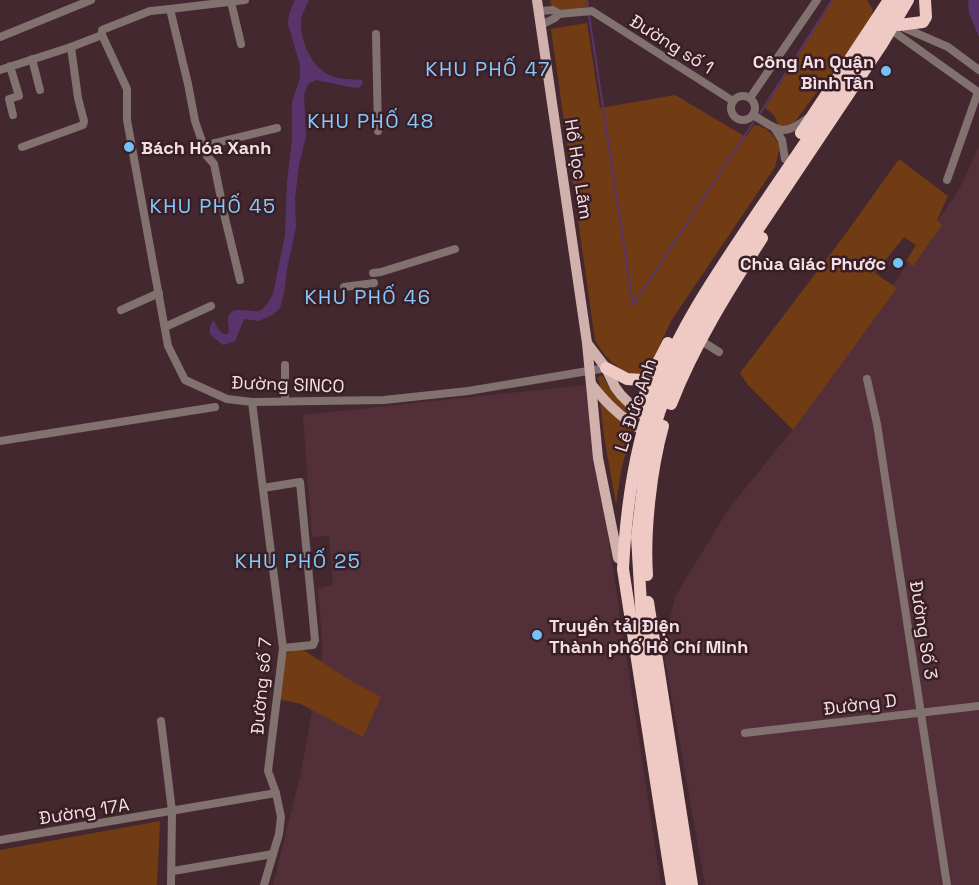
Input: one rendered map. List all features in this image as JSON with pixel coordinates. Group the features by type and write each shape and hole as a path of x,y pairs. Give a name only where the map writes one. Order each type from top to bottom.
{"highway":[{"name":"Lê Đức Anh","path":"654,381 696,305 899,0"},
{"name":"Lê Đức Anh","path":"692,885 649,608 646,564 649,427 678,362 720,286 882,44 916,1"},
{"path":"894,27 923,22 926,17 916,1"},
{"name":"Lê Đức Anh","path":"681,885 643,638 641,610 638,537 654,381 676,326 814,114 882,3"},
{"name":"Lê Đức Anh","path":"666,885 624,626 621,563 628,456 682,375 700,340 824,140 832,118"},
{"path":"606,368 627,379 654,381"},
{"name":"Lê Đức Anh","path":"621,563 672,885"}],"main road":[{"name":"Hồ Học Lãm","path":"538,6 587,343 598,458 621,563"},
{"name":"Hồ Học Lãm","path":"587,343 606,368 615,387 649,427"},
{"name":"Hồ Học Lãm","path":"592,385 608,405 649,427"}],"street":[{"path":"0,35 81,0"},
{"path":"0,35 91,0"},
{"path":"147,0 150,11"},
{"path":"0,70 102,35 102,30 150,11 245,0"},
{"path":"750,98 818,0"},
{"path":"231,2 241,44"},
{"name":"Đường số 1","path":"538,6 559,14"},
{"path":"170,9 195,121 207,156 214,164 240,280"},
{"name":"Đường số 1","path":"541,25 559,14 592,11 734,101"},
{"path":"894,27 948,47 979,70"},
{"path":"894,27 978,92 947,180"},
{"path":"376,34 378,131"},
{"name":"Đường SINCO","path":"102,35 127,89 128,120 168,346 185,380 227,399 252,402 384,400 468,391 606,368"},
{"path":"22,147 83,125 71,47"},
{"path":"32,59 40,90"},
{"path":"9,66 19,96 9,99 13,115"},
{"path":"743,96 750,98 754,104 753,115 746,119 738,119 733,113 734,101 743,96"},
{"path":"753,115 775,129 788,131 814,114"},
{"path":"203,146 277,128"},
{"path":"775,129 782,140 785,159"},
{"path":"373,273 455,249"},
{"path":"344,287 374,283"},
{"path":"121,310 159,293"},
{"path":"165,327 211,306"},
{"path":"700,340 719,352"},
{"path":"285,365 285,401"},
{"name":"Đường Số 3","path":"867,379 877,424 947,885"},
{"name":"Đường số 7","path":"252,402 283,648 268,771 281,817 279,834 264,885"},
{"path":"0,441 215,407"},
{"path":"263,488 300,482 315,640 313,645 283,648"},
{"name":"Đường D","path":"744,733 979,706"},
{"path":"161,721 172,811 171,885"},
{"name":"Đường 17A","path":"0,840 276,793"},
{"path":"172,871 273,854"}],"shaded area":[{"path":"295,0 309,0 302,17 301,29 312,60 333,77 362,80 363,83 360,87 355,88 316,80 308,84 304,95 306,136 299,165 295,199 296,227 280,308 259,321 244,319 235,341 223,345 210,334 213,320 221,332 228,334 228,318 233,311 260,311 273,294 285,235 287,182 292,139 292,102 300,78 300,65 288,24 289,14"},
{"path":"550,0 588,0 589,4 584,10 559,12 552,8"},
{"path":"833,0 867,0 873,10 871,20 790,128 779,127 774,115 765,108"},
{"path":"968,0 979,0 979,37 969,13"},
{"path":"587,23 600,108 675,95 746,137 754,125 762,127 773,135 780,146 775,167 671,321 645,376 622,370 609,360 595,340 551,29"},
{"path":"979,146 979,885 705,885 663,649 675,597 729,508 787,437 959,190"},
{"path":"899,159 948,196 937,220 942,225 913,266 906,261 916,245 904,237 875,273 897,288 793,430 748,385 740,373"},
{"path":"602,375 609,387 633,414 632,419 601,391 598,377"},
{"path":"585,385 661,885 273,885 301,773 323,650 318,589 333,584 329,536 312,537 303,415"},
{"path":"600,402 632,430 622,466 616,504 605,442"},
{"path":"302,649 351,681 381,697 363,737 301,704 279,699 284,655 293,650"},
{"path":"160,821 157,885 0,885 0,850"}],"waterway":[{"path":"587,0 588,9"},
{"path":"759,115 832,0"},
{"path":"589,15 633,305"},
{"path":"633,305 755,120"}],"place":[{"name":"Công An Quận Bình Tân","path":"886,71"},
{"name":"Bách Hóa Xanh","path":"129,147"},
{"name":"Chùa Giác Phước","path":"898,263"},
{"name":"Truyền tải Điện Thành phố Hồ Chí Minh","path":"537,635"}],"district":[{"name":"KHU PHỐ 47","path":"488,69"},
{"name":"KHU PHỐ 48","path":"371,121"},
{"name":"KHU PHỐ 45","path":"213,206"},
{"name":"KHU PHỐ 46","path":"368,297"},
{"name":"KHU PHỐ 25","path":"298,561"}]}
